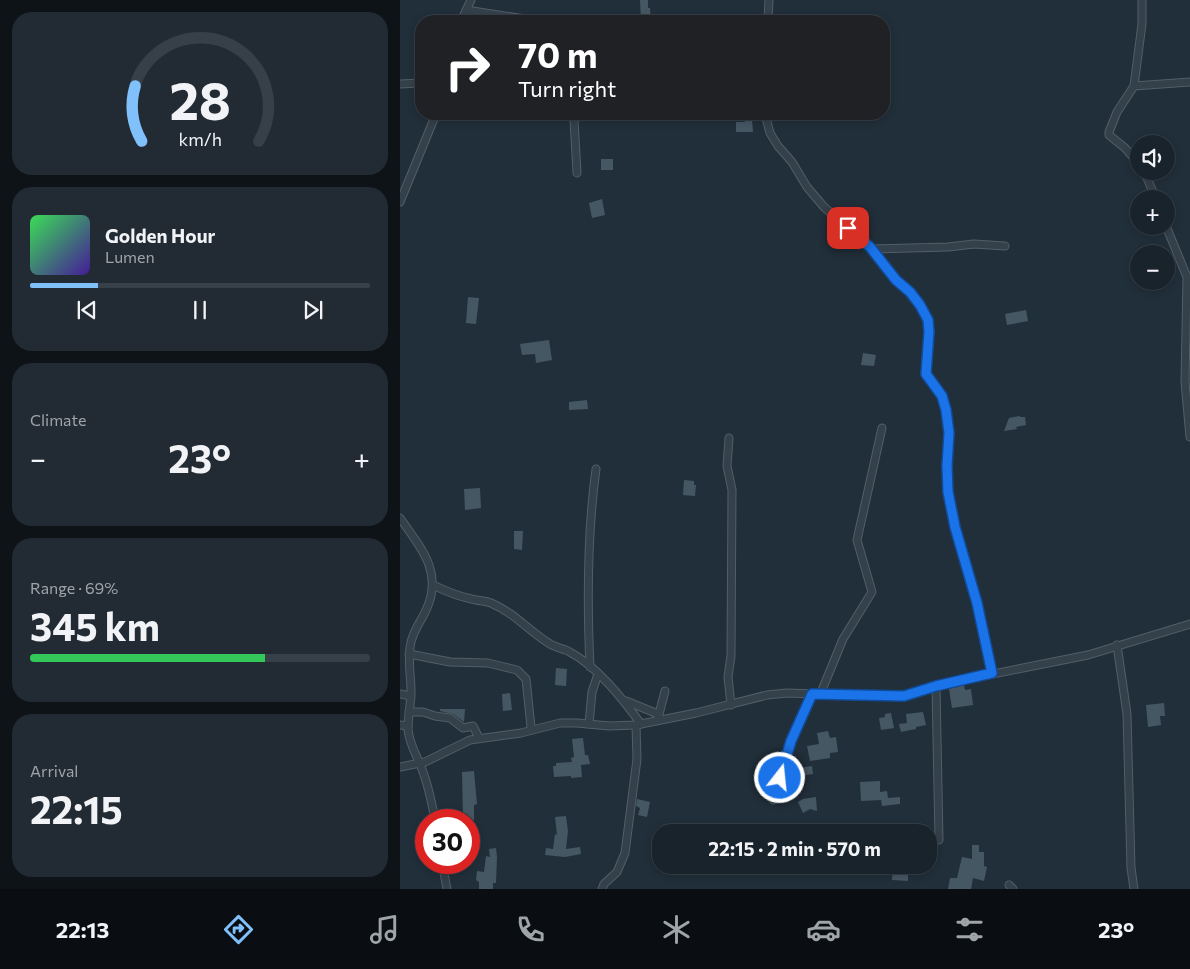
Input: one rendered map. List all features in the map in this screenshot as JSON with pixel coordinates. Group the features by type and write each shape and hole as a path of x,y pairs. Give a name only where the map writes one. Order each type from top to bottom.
{"street":[{"path":"464,15 471,0"},
{"path":"768,15 769,0"},
{"path":"1130,154 1109,133 1117,112 1134,86 1142,24 1142,0"},
{"path":"466,10 499,15"},
{"path":"1134,86 1190,82"},
{"path":"400,84 415,83"},
{"path":"400,202 434,120"},
{"path":"574,120 577,173"},
{"path":"765,120 770,133 778,146 792,162 807,187 827,210 872,249 896,280 910,292 928,320 929,344 926,374 942,396 946,410 949,433 948,492 955,527 977,603 992,673"},
{"path":"1170,235 1187,277 1185,382 1190,437"},
{"path":"872,249 948,247 974,244 1005,246"},
{"path":"773,800 791,741 843,639 872,592 857,540 882,428"},
{"path":"729,438 727,466 732,490 731,656 728,677 731,705"},
{"path":"590,668 588,623 591,515 596,469"},
{"path":"400,518 428,559 433,585 428,606 414,629 409,654 411,696 408,726 412,748 429,788 434,809"},
{"path":"433,585 453,595 492,603 516,616 535,634 555,648 567,651 598,674 622,699 638,725 625,853 617,872 604,884 602,889"},
{"path":"400,768 420,763 458,745 479,738 515,734 560,723 609,726 638,725 658,718 731,705 767,695 787,693 904,696 936,686 992,673 1088,655 1190,624"},
{"path":"1117,645 1127,714 1130,868 1134,889"},
{"path":"409,654 450,662 488,663 517,670 526,679 531,727"},
{"path":"589,724 592,692 598,674"},
{"path":"936,686 939,840"},
{"path":"658,718 665,692"},
{"path":"400,694 411,696"},
{"path":"622,699 658,718"},
{"path":"409,712 422,712 450,718 463,728 473,726 479,738"},
{"path":"400,726 408,726"},
{"path":"444,874 446,889"}],"building":[{"path":"640,0 648,0 651,15 641,15"},
{"path":"744,120 752,120 753,132 736,132 736,122 745,122"},
{"path":"601,159 613,159 613,170 601,170"},
{"path":"602,199 605,215 592,218 589,203"},
{"path":"468,297 479,298 476,324 466,323"},
{"path":"1026,310 1028,321 1007,325 1005,314"},
{"path":"549,340 552,360 536,363 535,354 522,355 520,344"},
{"path":"863,353 876,355 874,366 861,365"},
{"path":"587,400 588,409 569,410 569,402"},
{"path":"1025,417 1026,425 1004,431 1009,418"},
{"path":"684,480 694,481 694,485 696,485 695,496 683,495"},
{"path":"480,488 481,508 465,510 464,489"},
{"path":"514,531 523,531 522,550 514,549"},
{"path":"556,668 567,669 566,686 555,685"},
{"path":"964,685 965,690 971,689 973,705 952,708 949,689"},
{"path":"510,693 512,710 503,711 502,694"},
{"path":"1164,703 1165,716 1160,716 1161,725 1148,727 1146,705"},
{"path":"440,709 465,709 464,722 453,714 440,711"},
{"path":"923,712 926,725 901,732 899,724 907,723 906,714"},
{"path":"891,713 894,728 881,730 879,718"},
{"path":"828,731 830,738 836,737 838,752 830,753 830,758 810,761 807,746 819,744 817,733"},
{"path":"583,738 585,755 588,755 590,764 581,765 582,777 554,777 553,766 556,766 556,763 572,762 571,758 574,757 572,739"},
{"path":"812,766 813,774 791,777 790,769"},
{"path":"474,771 477,804 474,805 474,809 463,809 462,772"},
{"path":"880,781 880,792 887,791 888,798 900,797 900,804 882,806 881,800 861,801 860,782"},
{"path":"816,797 817,811 810,809 803,813 798,802 803,799"},
{"path":"637,799 650,802 647,817 638,815 640,808 636,806"},
{"path":"566,816 568,831 566,849 580,847 581,854 565,857 545,855 546,848 553,849 555,834 557,835 555,817"},
{"path":"972,845 979,845 979,852 984,852 984,866 987,867 984,881 973,878 971,889 948,889 950,878 957,878 962,857 972,859"},
{"path":"496,848 496,883 493,883 493,889 479,889 479,882 476,880 477,874 480,874 480,871 484,872 486,856 490,857 489,849"},
{"path":"892,874 908,874 908,881 892,880"}],"route":[{"path":"780,778 791,741 812,694 904,696 936,686 992,673 977,603 955,527 948,492 949,433 946,410 942,396 926,374 929,344 928,320 910,292 896,280 870,247 848,228"}]}
